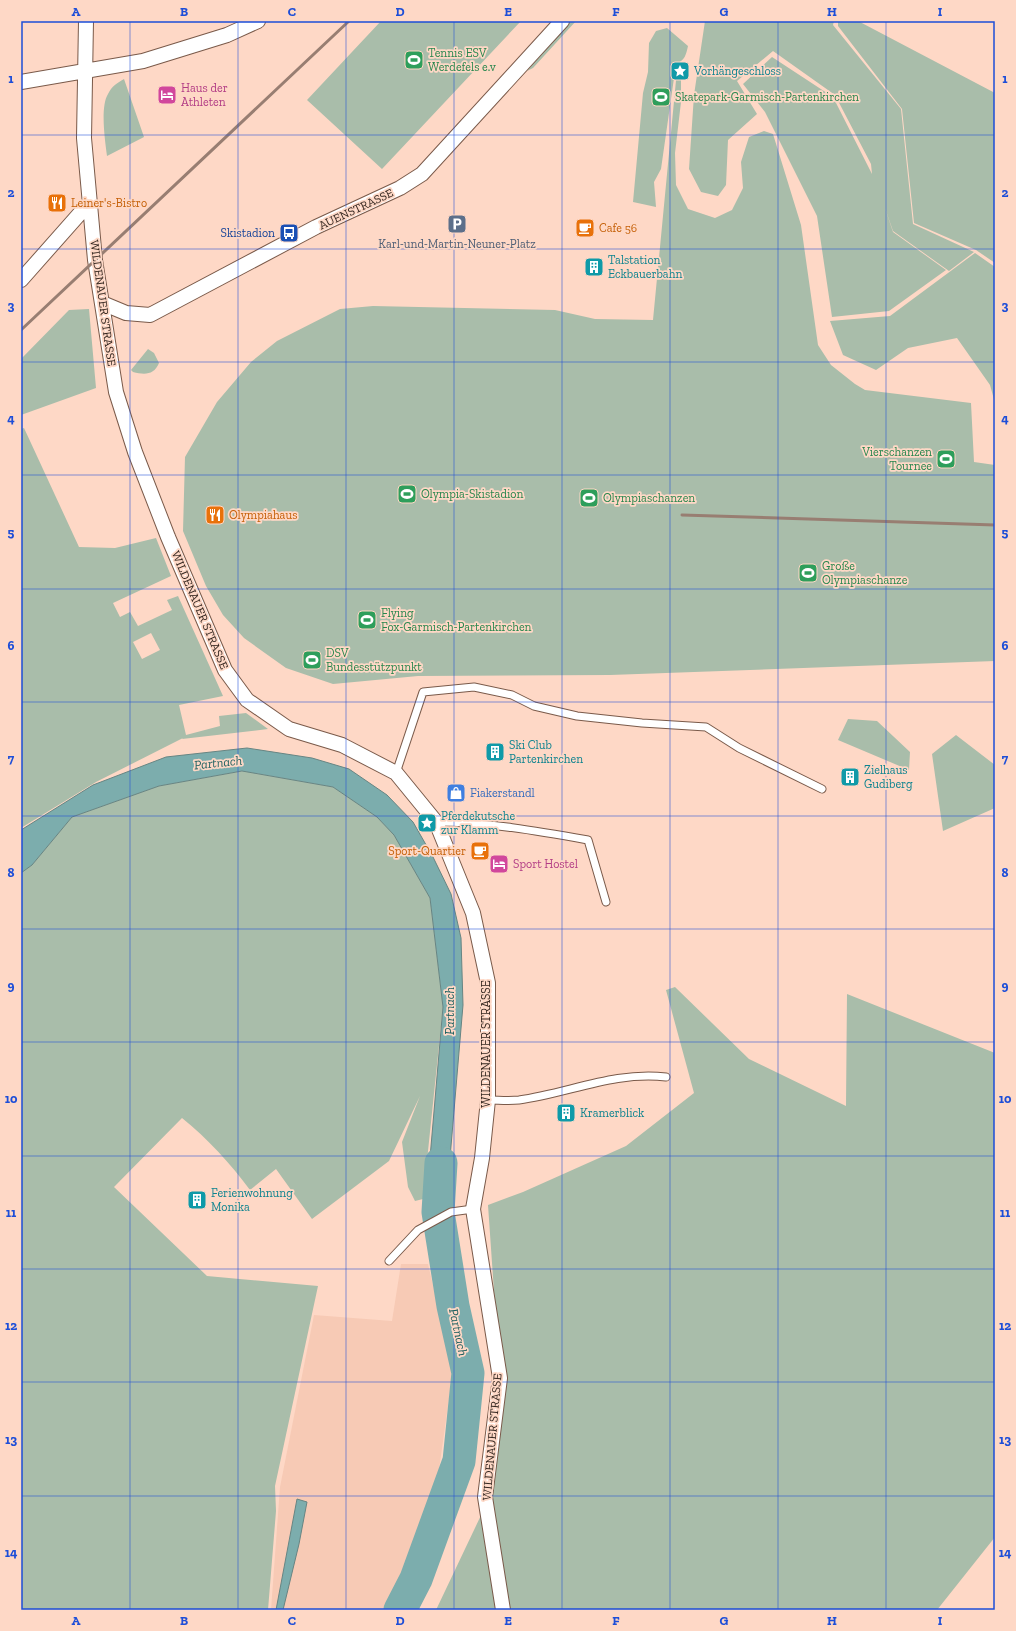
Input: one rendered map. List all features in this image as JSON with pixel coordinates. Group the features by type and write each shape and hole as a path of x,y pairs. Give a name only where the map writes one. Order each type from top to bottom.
{"street":[{"name":"WILDENAUER STRASSE","path":"86,21 84,138 95,260 116,392 135,452 168,537 225,670 247,700 289,729 342,745 396,773 436,822 473,913 488,983 488,1100 482,1158 474,1209 500,1378 485,1497 503,1610"},
{"path":"21,82 144,62 227,35 258,21"},
{"name":"AUENSTRASSE","path":"102,303 126,314 150,315 254,255 400,188 422,174 562,21"},
{"path":"21,280 90,202"}],"lane":[{"path":"396,773 423,692 474,687 512,695 534,706 577,716 642,723 706,727 739,748 822,789"},
{"path":"436,822 542,832 588,840 606,902"},
{"path":"488,1100 518,1100 611,1079 646,1074 666,1077"},
{"path":"389,1261 418,1230 451,1212 474,1209"}],"shaded area":[{"path":"401,1264 428,1264 453,1370 437,1484 401,1582 389,1610 271,1610 280,1487 314,1315 392,1321"}],"green space":[{"name":"Tennis ESV Werdefels e.v","path":"381,21 521,21 382,169 307,100"},
{"path":"570,21 576,21 533,68 527,71"},
{"path":"705,21 834,21 833,25 901,109 913,224 974,252 949,271 893,231 885,208 893,232 946,270 889,311 832,317 817,216 765,112 743,84 772,57 833,97 872,174 871,164 835,95 773,51 737,81 757,114 728,140 726,185 718,196 701,192 689,169 694,95"},
{"path":"838,21 858,21 995,93 995,263 976,250 914,223 902,109 838,26"},
{"path":"667,28 688,46 685,57 676,64 661,169 654,182 656,207 633,202 643,93 648,72 649,43 656,31"},
{"name":"Olympiaschanzen","path":"677,70 681,70 681,102 675,153 676,185 688,209 715,218 732,210 743,188 741,162 749,137 764,131 773,134 801,225 818,345 831,365 865,390 971,403 974,462 995,465 995,661 610,675 418,676 333,684 286,668 244,638 223,615 206,586 183,531 185,457 217,402 251,362 277,341 340,309 373,306 555,310 595,319 653,320"},
{"path":"124,79 144,137 107,156 104,107 110,91 117,83"},
{"path":"975,253 995,267 995,403 990,385 957,338 908,348 876,370 843,355 830,321 890,316"},
{"path":"89,309 96,388 21,415 21,359 69,310"},
{"path":"148,349 154,353 159,363 157,367 152,372 145,374 133,372 131,370"},
{"path":"24,428 79,547 115,548 156,538 171,576 113,603 120,617 130,612 138,626 172,610 167,600 178,596 223,696 179,705 186,735 220,726 219,716 246,713 268,729 182,739 183,738 96,782 21,828 21,429","holes":["151,633 160,650 142,659 133,642"]},
{"path":"848,719 877,721 910,752 909,770 838,740"},
{"path":"956,735 995,765 995,808 943,831 932,754"},
{"path":"243,771 333,787 377,817 394,835 430,898 443,1007 423,1199 415,1201 408,1187 402,1142 420,1096 389,1161 312,1219 276,1169 250,1190 235,1170 201,1134 182,1118 114,1187 207,1276 318,1286 275,1486 276,1511 268,1610 21,1610 21,873 32,865 72,817 159,786"},
{"path":"675,987 749,1059 846,1106 847,994 995,1053 995,1537 937,1610 503,1610 485,1497 500,1378 488,1205 523,1192 626,1146 694,1093 666,990"},
{"path":"484,1509 500,1610 436,1610"}],"water":[{"path":"247,748 312,758 349,769 387,795 413,822 433,857 451,894 461,938 463,1005 446,1205 425,1216 443,1007 430,898 394,835 377,817 333,787 242,771 159,786 72,817 32,865 21,873 21,830 93,785 166,757"},
{"path":"297,1499 307,1502 299,1544 283,1610 276,1610"}],"waterway":[{"name":"Partnach","path":"400,1610 416,1579 459,1461 468,1373 453,1306 438,1212 441,1163"}],"railway":[{"path":"21,330 349,21"},
{"path":"682,515 995,525"}],"place":[{"name":"Tennis ESV Werdefels e.v","path":"414,60"},
{"name":"Vorhängeschloss","path":"680,71"},
{"name":"Haus der Athleten","path":"167,95"},
{"name":"Skatepark-Garmisch-Partenkirchen","path":"661,97"},
{"name":"Leiner's-Bistro","path":"57,203"},
{"name":"Karl-und-Martin-Neuner-Platz","path":"457,224"},
{"name":"Cafe 56","path":"585,228"},
{"name":"Skistadion","path":"289,233"},
{"name":"Talstation Eckbauerbahn","path":"594,267"},
{"name":"Vierschanzen Tournee","path":"946,459"},
{"name":"Olympia-Skistadion","path":"407,494"},
{"name":"Olympiaschanzen","path":"589,498"},
{"name":"Olympiahaus","path":"215,515"},
{"name":"Große Olympiaschanze","path":"808,573"},
{"name":"Flying Fox-Garmisch-Partenkirchen","path":"367,620"},
{"name":"DSV Bundesstützpunkt","path":"312,660"},
{"name":"Ski Club Partenkirchen","path":"495,752"},
{"name":"Zielhaus Gudiberg","path":"850,777"},
{"name":"Fiakerstandl","path":"456,793"},
{"name":"Pferdekutsche zur Klamm","path":"427,823"},
{"name":"Sport-Quartier","path":"480,851"},
{"name":"Sport Hostel","path":"499,864"},
{"name":"Kramerblick","path":"566,1113"},
{"name":"Ferienwohnung Monika","path":"197,1200"}]}
